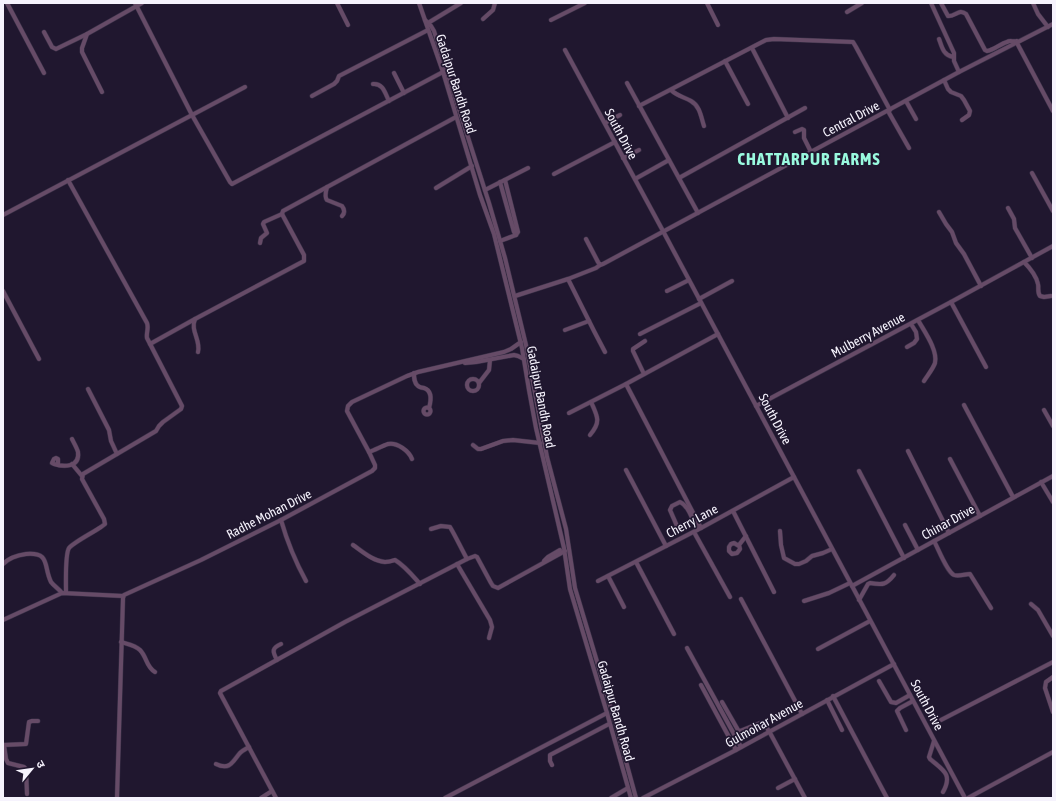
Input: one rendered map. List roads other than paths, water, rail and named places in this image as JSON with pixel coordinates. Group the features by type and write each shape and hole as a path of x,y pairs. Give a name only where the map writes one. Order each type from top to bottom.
{"street":[{"path":"7,3 44,73"},
{"path":"44,32 52,47 55,49 86,34 136,4 142,3"},
{"path":"337,3 348,25"},
{"name":"Gadaipur Bandh Road","path":"419,3 443,72 494,234 521,342 540,443 565,549 570,589 607,713 630,798"},
{"path":"461,3 426,21 434,31 485,190 515,296 526,345 547,457 566,529 575,588 636,798"},
{"path":"483,19 493,10 495,3"},
{"path":"551,20 585,3"},
{"path":"708,3 718,25"},
{"path":"847,12 862,3"},
{"path":"931,3 954,51 953,57 959,72"},
{"path":"941,3 947,14 950,16 960,12 966,14 985,50 987,51 1008,41 1014,42 1023,38 1025,39"},
{"path":"1033,3 1042,20 1048,27"},
{"path":"136,4 192,115 230,182 233,184 443,72"},
{"name":"Central Drive","path":"515,296 568,279 596,268 600,264 698,213 944,80 1053,24"},
{"path":"312,96 334,84 339,76 428,30"},
{"path":"86,34 82,52 102,92"},
{"path":"639,106 769,39 853,42 909,148"},
{"path":"939,39 947,56 953,57"},
{"path":"1017,43 1053,111"},
{"path":"752,48 788,118"},
{"name":"South Drive","path":"565,50 965,798"},
{"path":"725,61 748,104"},
{"path":"394,73 404,93"},
{"path":"944,80 951,92 961,96 970,111 970,115 962,120"},
{"path":"627,83 698,213"},
{"path":"373,84 379,84 383,87 389,101"},
{"path":"3,215 245,87"},
{"path":"671,90 677,95 691,101 697,107 701,114 704,126"},
{"path":"906,101 916,119"},
{"path":"679,178 805,108"},
{"path":"605,123 620,115"},
{"path":"260,243 260,238 267,233 263,224 264,222 282,214 282,212 286,209 456,117"},
{"path":"795,132 802,129 804,130 804,138 811,152"},
{"path":"554,174 615,142"},
{"path":"624,158 639,150"},
{"path":"634,179 668,160"},
{"path":"436,188 472,166"},
{"path":"485,190 528,168"},
{"path":"1032,173 1053,212"},
{"path":"68,180 147,323 147,337 150,344 182,404 182,409 160,425 156,431 84,473 82,476"},
{"path":"500,241 518,233 502,181"},
{"path":"327,187 326,199 342,206 344,211 342,216"},
{"path":"1008,208 1014,219 1015,228 1032,258"},
{"path":"939,212 952,232 956,243 964,254 981,286"},
{"path":"150,344 304,261 304,255 282,214"},
{"path":"586,239 600,264"},
{"name":"Mulberry Avenue","path":"756,406 911,324 1053,246"},
{"path":"1024,262 1037,281 1038,294 1044,297 1051,296"},
{"path":"568,279 605,352"},
{"path":"667,291 689,280"},
{"path":"640,334 700,301 732,281"},
{"path":"3,291 39,359"},
{"path":"951,302 986,367"},
{"path":"195,319 193,325 199,345 198,352"},
{"path":"918,320 935,354 934,364 924,382"},
{"path":"565,330 589,321"},
{"path":"908,347 916,341 917,338 916,332 911,324"},
{"path":"569,413 718,334"},
{"path":"644,374 633,349 645,341"},
{"name":"Radhe Mohan Drive","path":"123,596 201,560 281,520 372,471 375,465 370,452 347,411 348,406 352,402 414,373 504,352 521,342"},
{"path":"461,362 471,363 514,355 524,359"},
{"path":"479,383 489,370 490,360"},
{"path":"414,373 417,385 428,390 430,393 431,398 429,408"},
{"path":"626,384 730,597"},
{"path":"88,388 109,430 111,441 117,454"},
{"path":"590,435 596,428 598,420 591,402"},
{"path":"964,405 1013,498"},
{"path":"1044,410 1053,426"},
{"path":"58,465 64,467 72,464 76,459 78,453 72,439"},
{"path":"474,446 481,449 503,441 513,440 540,443"},
{"path":"370,452 388,444 393,444 407,451 412,459"},
{"path":"908,452 949,533"},
{"path":"950,459 980,516"},
{"path":"64,593 67,555 69,549 105,523 82,479 82,476 72,464"},
{"path":"626,470 666,546"},
{"path":"859,471 904,558"},
{"name":"Chinar Drive","path":"804,601 851,584 904,558 1053,476"},
{"name":"Cherry Lane","path":"598,581 794,478"},
{"path":"1041,482 1053,502"},
{"path":"677,526 670,507 680,502 687,509 697,530"},
{"path":"733,510 774,592"},
{"path":"281,520 294,558 306,581"},
{"path":"905,525 918,550"},
{"path":"431,529 441,526 450,527 458,545 467,559"},
{"path":"780,530 784,558 795,564 804,562 812,556 832,549"},
{"path":"739,546 746,536"},
{"path":"934,541 944,562 952,573 955,575 970,574 991,608"},
{"path":"353,545 374,559 386,562 395,560 400,563 420,584"},
{"path":"276,798 220,692 346,622 467,559 475,556 477,557 491,583 498,588 544,561 549,560 565,549"},
{"path":"3,564 17,556 29,554 39,555 46,564 52,583 64,593"},
{"path":"636,562 674,634"},
{"path":"457,564 490,620 492,627 489,638"},
{"path":"859,600 868,584 884,584 894,575"},
{"path":"608,576 624,606"},
{"path":"3,620 64,593 123,596 117,798"},
{"path":"741,599 802,714"},
{"path":"1031,604 1038,610 1053,636"},
{"path":"818,649 870,621"},
{"path":"121,642 136,647 140,650 145,656 149,667 155,672"},
{"path":"277,660 273,653 276,646 281,644"},
{"path":"687,648 741,747"},
{"path":"941,720 1053,662"},
{"name":"Gulmohar Avenue","path":"643,798 736,750 894,664"},
{"path":"1053,677 1046,682 1045,688 1053,712"},
{"path":"880,681 891,702 896,703 910,696"},
{"path":"701,685 736,750"},
{"path":"833,696 887,798"},
{"path":"827,700 842,730"},
{"path":"906,730 897,711 913,701"},
{"path":"722,702 740,732 760,723 764,724 805,798"},
{"path":"445,798 607,713"},
{"path":"27,794 27,770 24,767 8,763 4,745 26,744 30,722 38,722"},
{"path":"552,765 549,758 550,755 609,724"},
{"path":"934,741 929,757 942,770 947,778 948,781 943,792"},
{"path":"216,764 223,766 230,765 235,761 241,752 249,747"},
{"path":"968,798 1053,752"},
{"path":"778,788 795,779"},
{"path":"611,798 628,788"},
{"path":"260,798 272,791"}],"district":[{"name":"CHATTARPUR FARMS","path":"809,159"}]}
